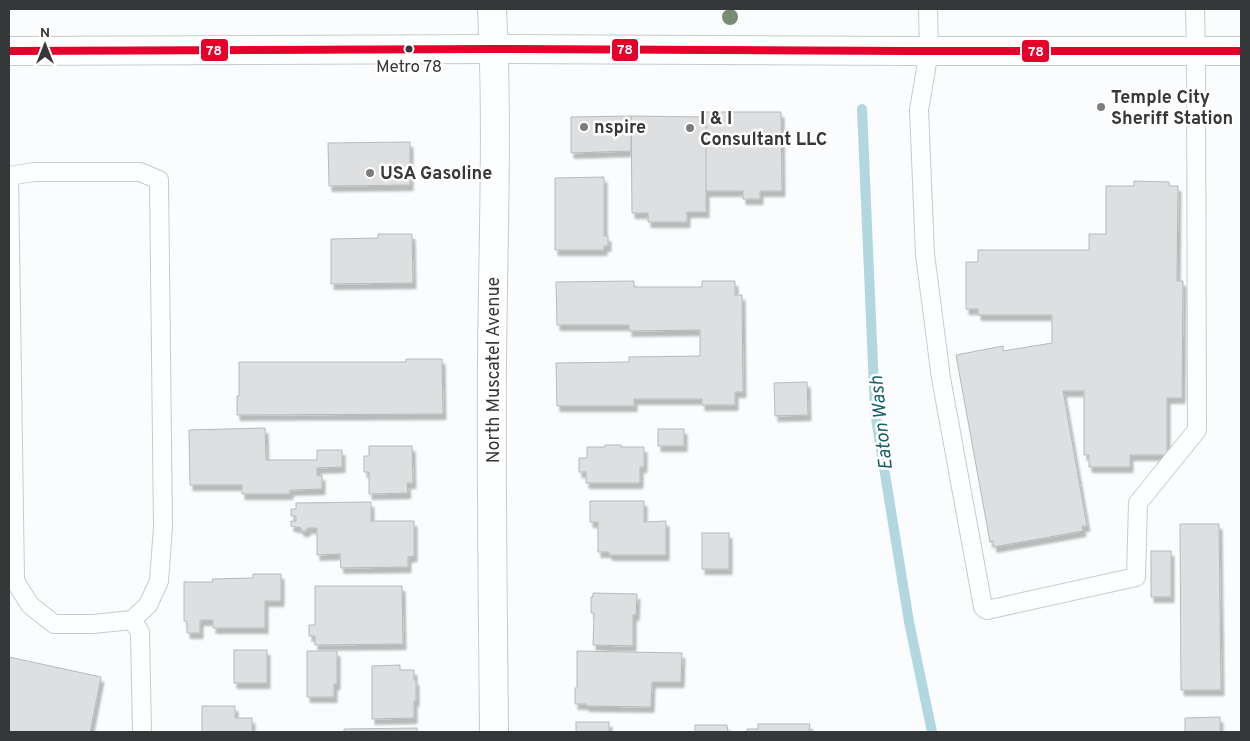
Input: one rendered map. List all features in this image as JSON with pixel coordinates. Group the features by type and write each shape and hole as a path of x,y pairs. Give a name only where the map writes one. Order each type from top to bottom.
{"main road":[{"name":"North Muscatel Avenue","path":"492,9 494,49 492,362 494,732"},
{"path":"9,50 1241,50"}],"lane":[{"path":"928,9 918,51 924,254 941,378 983,607 988,610 1136,577 1138,503 1197,430 1195,9"},
{"path":"34,172 140,172 159,180 163,527 159,581 148,605 132,620 93,624 54,624 30,605 15,581 11,415 9,176 34,172"},
{"path":"132,620 140,632 142,732"}],"building":[{"path":"706,112 781,112 782,191 760,191 760,199 743,199 743,191 705,191"},
{"path":"631,116 706,117 706,212 687,212 687,222 648,222 648,213 632,213"},
{"path":"631,116 631,151 571,153 571,117"},
{"path":"410,142 410,185 329,186 328,143"},
{"path":"604,177 604,236 608,236 608,246 604,246 604,250 555,250 555,178"},
{"path":"1134,181 1169,182 1169,186 1178,186 1177,281 1183,281 1182,398 1167,398 1167,455 1130,455 1130,467 1089,467 1089,455 1084,455 1084,391 1063,391 1087,526 1082,526 1083,531 994,547 993,541 990,542 956,355 1003,346 1003,351 1052,343 1052,315 978,315 978,309 966,309 966,262 978,262 978,250 1089,250 1089,234 1106,234 1106,186 1134,186"},
{"path":"378,234 412,234 413,283 331,284 331,239 378,238"},
{"path":"634,281 634,287 702,287 702,281 735,281 735,295 742,295 743,392 735,392 735,405 702,405 702,399 634,399 634,406 557,406 556,363 629,362 629,357 700,356 700,330 629,331 629,325 557,325 556,282"},
{"path":"406,359 442,359 443,414 237,415 239,362 406,362"},
{"path":"807,382 808,415 775,416 774,383"},
{"path":"265,428 266,460 317,460 317,450 342,450 342,467 317,468 317,476 322,475 322,489 290,490 290,494 242,494 242,485 190,485 189,430"},
{"path":"658,429 684,429 684,446 658,446"},
{"path":"605,445 644,447 644,467 640,467 640,483 586,483 586,472 579,472 579,458 587,458 587,447 605,447"},
{"path":"369,446 412,446 413,483 407,483 408,493 369,494 369,472 364,472 364,456 369,456"},
{"path":"590,501 644,501 644,522 666,521 666,555 609,555 609,552 598,552 598,522 590,522"},
{"path":"371,502 371,521 414,521 414,556 408,557 408,567 341,568 340,554 317,555 317,528 307,528 307,531 301,531 301,528 291,526 291,521 296,521 296,516 291,516 291,509 296,509 296,503"},
{"path":"1180,524 1219,524 1221,690 1181,690"},
{"path":"702,533 729,533 729,569 702,569"},
{"path":"1151,551 1171,551 1171,597 1151,597"},
{"path":"253,574 281,574 281,601 265,601 265,628 213,628 213,620 200,620 200,633 187,633 187,621 184,621 184,582 213,582 212,579 253,578"},
{"path":"315,586 402,586 403,644 315,645 315,636 309,636 309,625 315,625"},
{"path":"593,593 637,594 636,615 633,615 633,646 593,645 594,613 591,613 591,597 593,597"},
{"path":"234,650 267,650 267,683 234,683"},
{"path":"307,651 337,651 337,684 334,684 334,697 307,697"},
{"path":"577,651 682,653 681,682 652,682 651,707 586,706 586,704 575,704"},
{"path":"9,657 101,677 90,732 9,732"},
{"path":"400,665 400,670 414,670 416,701 414,701 414,718 372,719 372,666"},
{"path":"202,706 235,706 235,718 252,718 252,732 202,732"},
{"path":"1220,717 1220,732 1185,732 1185,718"},
{"path":"576,722 609,722 609,732 576,732"},
{"path":"758,724 810,724 809,732 747,732 747,729 758,729"},
{"path":"695,725 727,725 728,732 695,732"},
{"path":"417,728 417,732 344,732 344,729"}],"waterway":[{"name":"Eaton Wash","path":"862,109 875,412 909,622 932,732"}],"transit line":[{"name":"78","path":"9,51 494,49 1241,51"}],"place":[{"name":"Metro 78","path":"409,49"},
{"name":"Temple City Sheriff Station","path":"1101,107"},
{"name":"nspire","path":"584,127"},
{"name":"I & I Consultant LLC","path":"690,128"},
{"name":"USA Gasoline","path":"370,173"}]}
